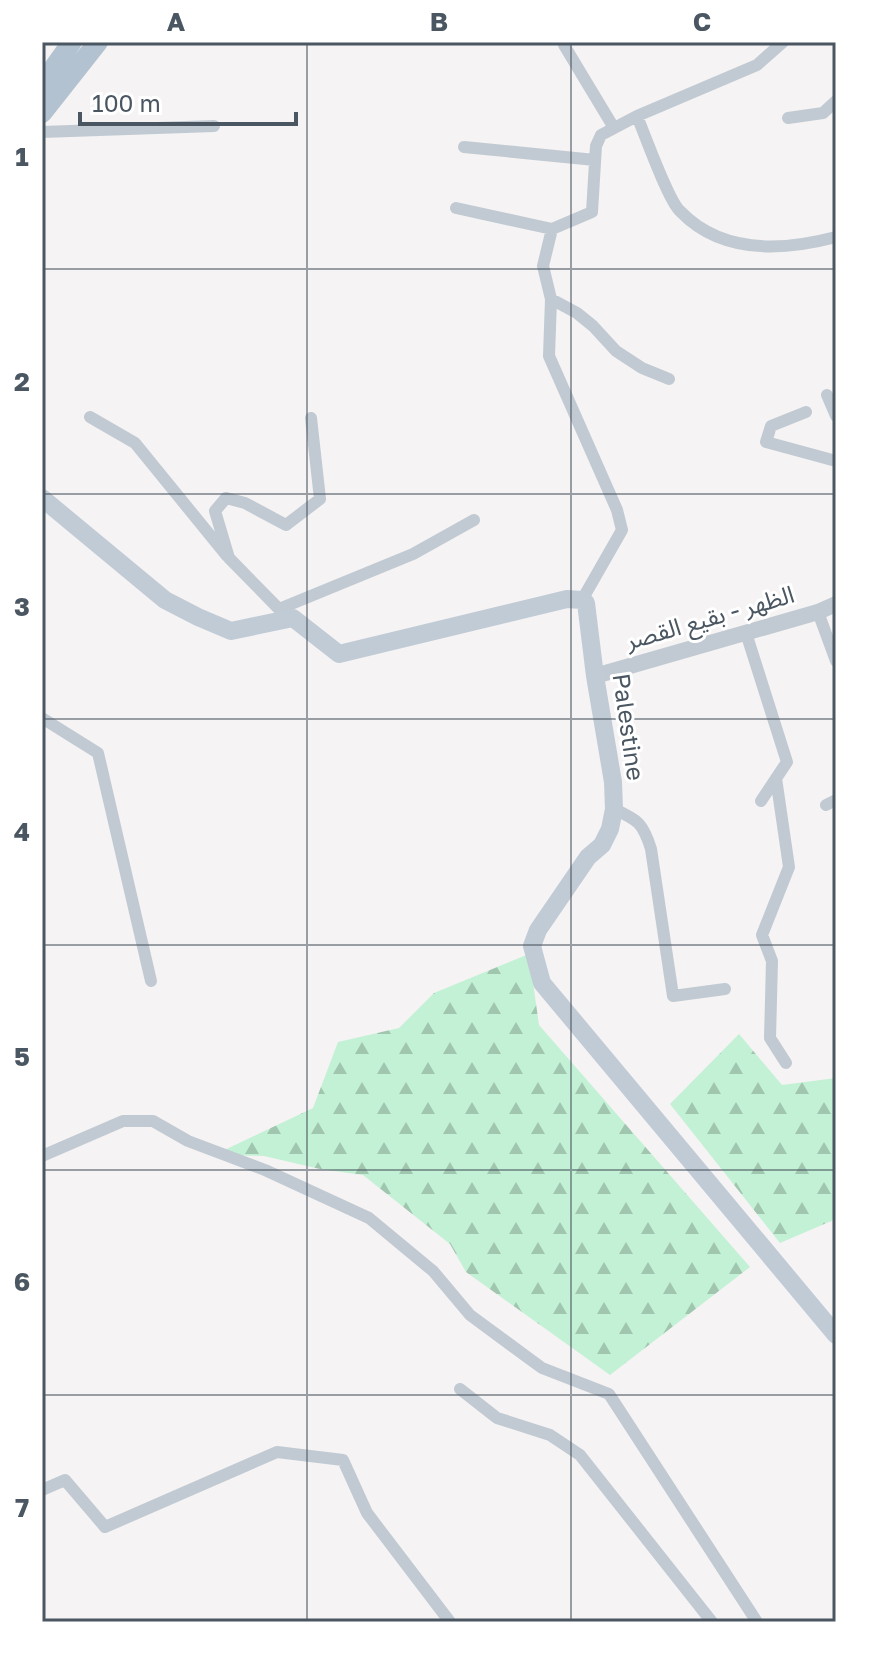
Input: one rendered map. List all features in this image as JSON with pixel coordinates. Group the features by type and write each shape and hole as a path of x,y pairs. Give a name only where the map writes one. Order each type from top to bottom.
{"main road":[{"path":"42,84 72,42"},
{"path":"42,113 98,42"},
{"path":"42,498 165,600 231,631 284,614 298,620 341,654 567,599 582,600"},
{"name":"Palestine","path":"582,600 588,606 595,676 613,782 614,809 610,829 602,845 588,857 538,930 532,946 542,983 836,1335"}],"street":[{"path":"456,208 552,229 592,212 596,146 601,135 637,116 757,65 783,42"},
{"path":"564,45 614,128"},
{"path":"788,118 823,113 836,101"},
{"path":"637,116 678,210 711,235 749,247 836,237"},
{"path":"42,132 214,126"},
{"path":"464,147 595,160"},
{"path":"552,229 543,266 551,299 549,356 617,510 622,530 582,600"},
{"path":"551,299 577,313 616,351 642,368 669,379"},
{"path":"827,395 836,416"},
{"path":"806,412 771,426 766,442 836,461"},
{"path":"90,417 135,443 229,558 284,614 413,554 474,520"},
{"path":"229,558 215,511 226,498 245,503 286,525 320,499 311,418"},
{"name":"الظهر - بقيع القصر","path":"595,676 818,612 836,604"},
{"path":"818,612 836,661"},
{"path":"746,633 787,762 761,801"},
{"path":"42,718 98,753 151,981"},
{"path":"776,778 789,867 762,935 772,961 770,1038 786,1063"},
{"path":"614,809 635,819 645,829 651,849 673,996 725,989"},
{"path":"42,1156 123,1121 153,1121 188,1141 265,1170 369,1218 433,1271 470,1315 506,1342 542,1368 609,1394 757,1622"},
{"path":"460,1389 497,1418 550,1435 580,1455 712,1622"},
{"path":"42,1490 65,1480 105,1527 277,1452 343,1460 367,1513 450,1622"}],"green space":[{"path":"529,954 539,1025 750,1267 610,1375 466,1272 450,1244 363,1175 264,1156 214,1155 313,1108 338,1042 399,1028 434,993"},
{"path":"739,1034 782,1085 836,1078 836,1219 780,1243 670,1104"}]}
